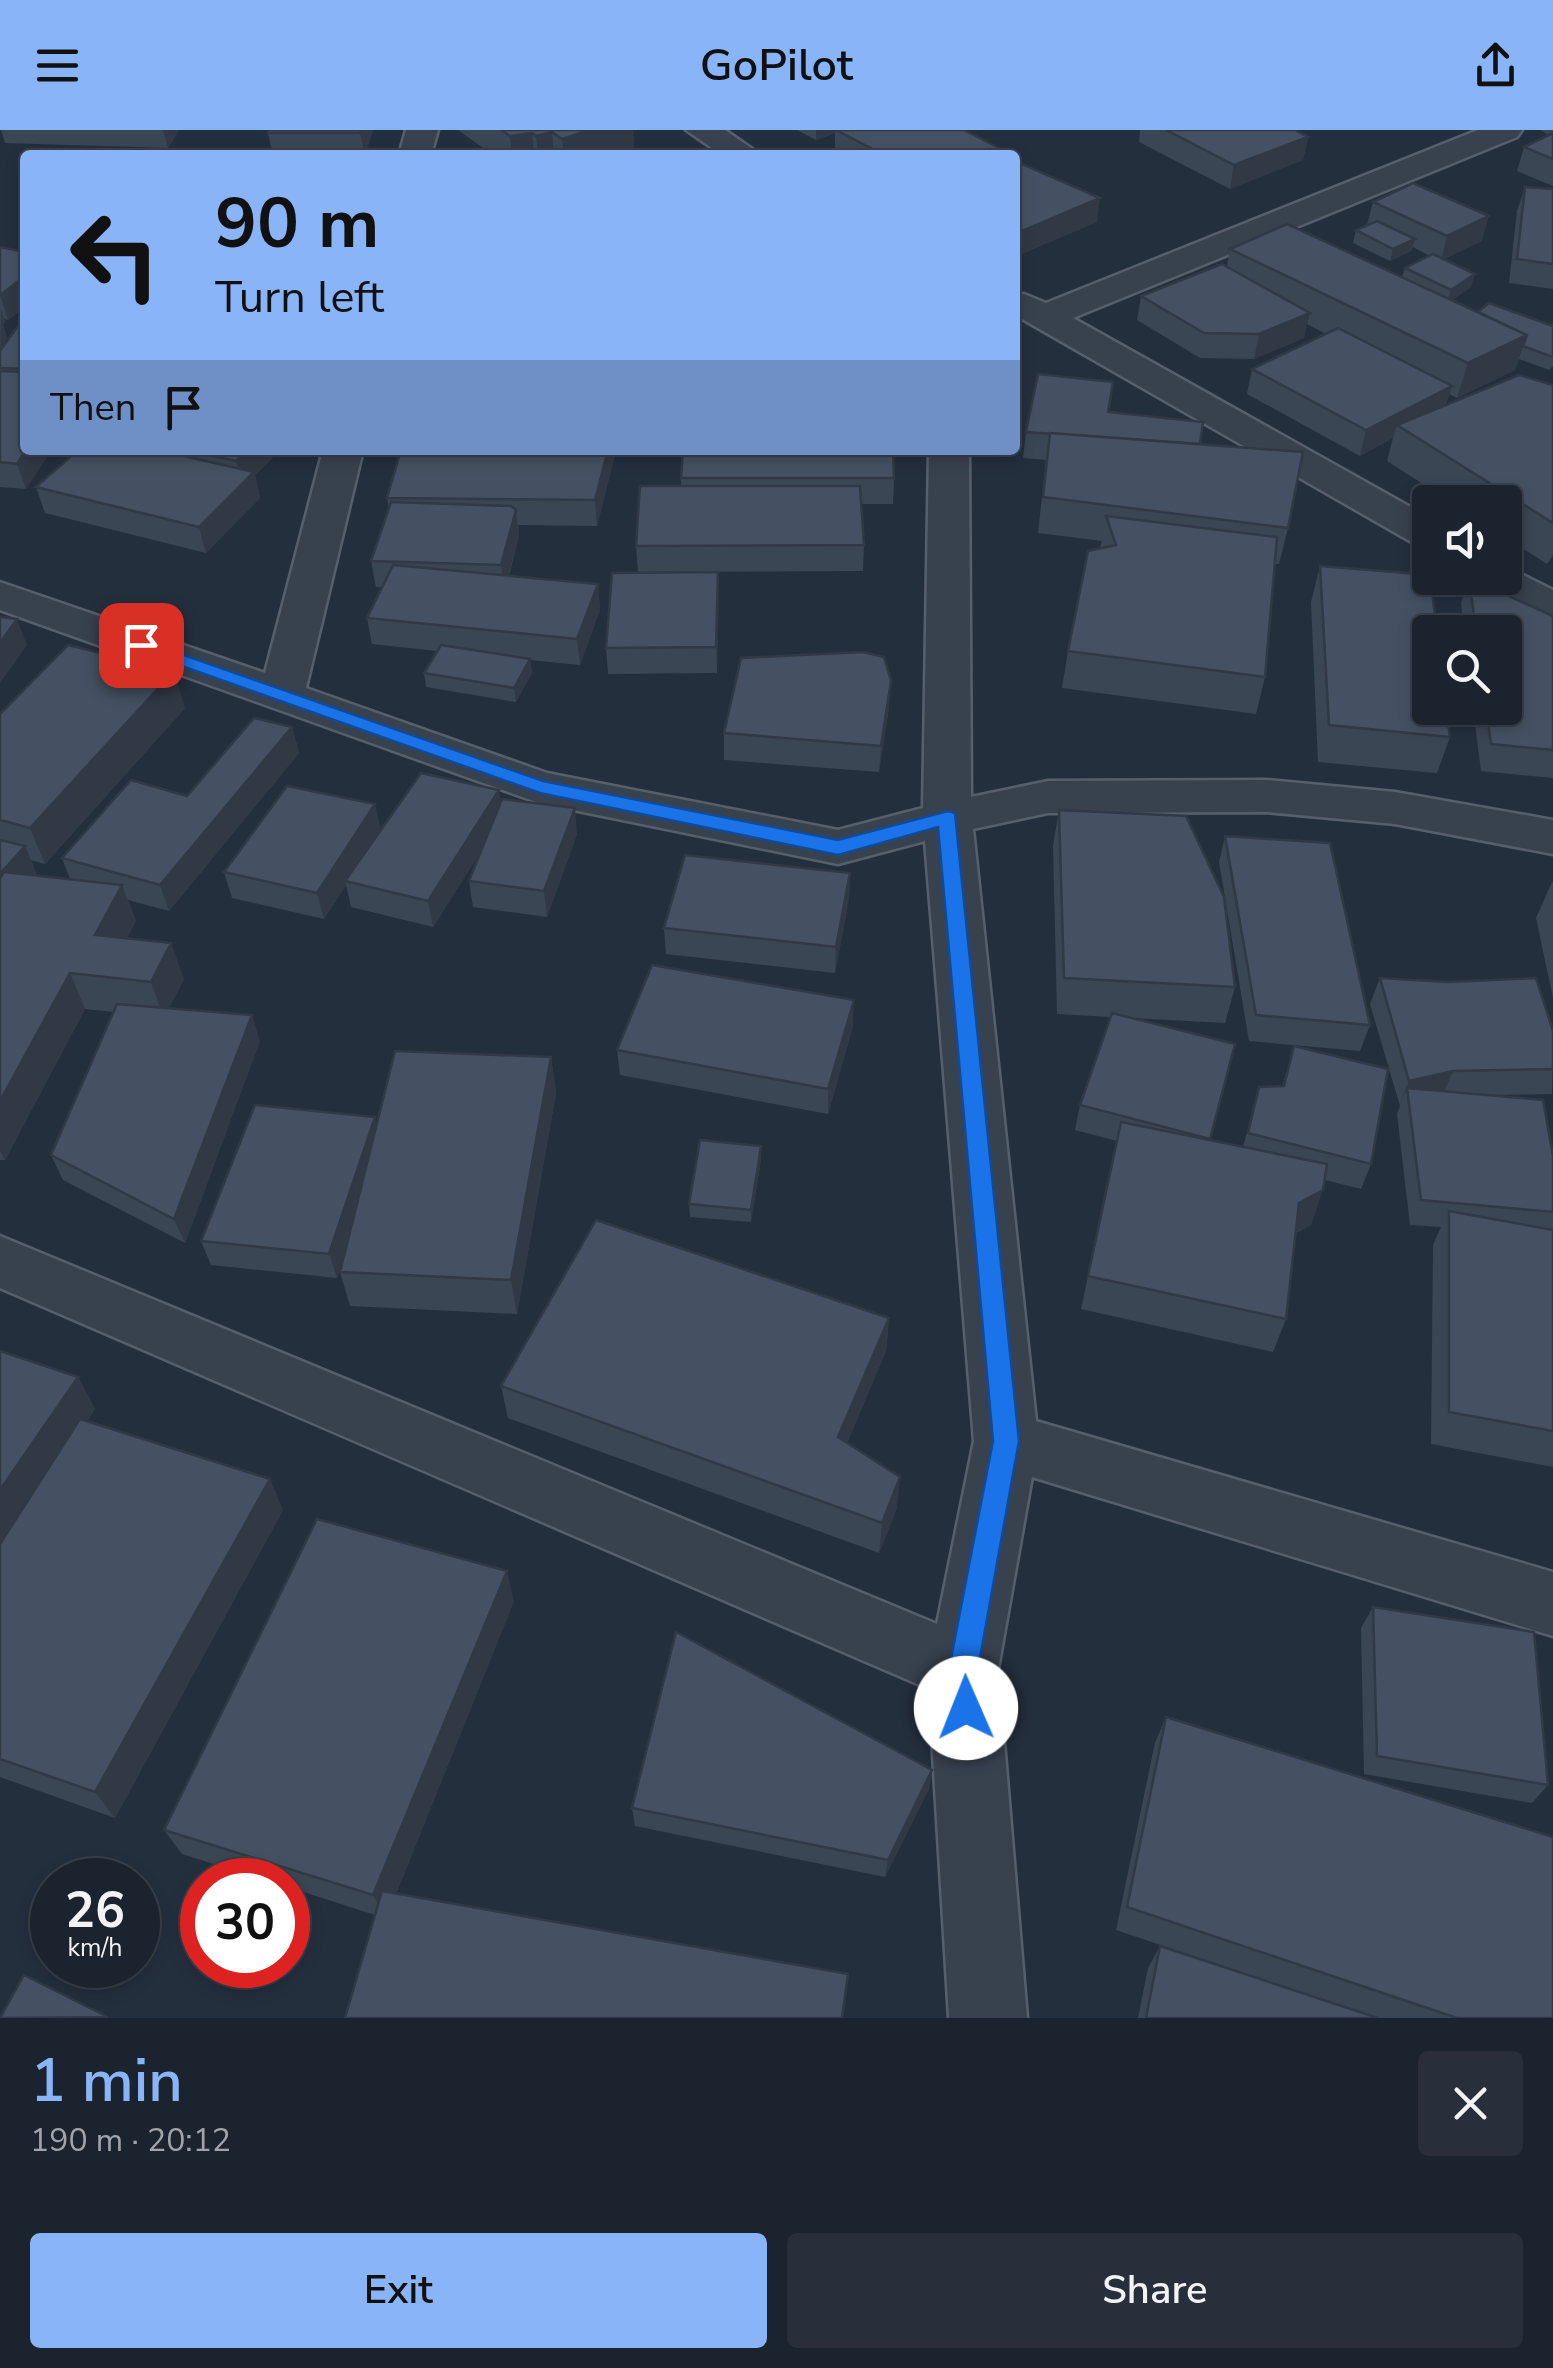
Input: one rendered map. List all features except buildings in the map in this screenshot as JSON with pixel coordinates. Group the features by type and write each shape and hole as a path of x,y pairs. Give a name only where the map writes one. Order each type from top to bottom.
{"street":[{"path":"702,130 736,150"},
{"path":"1030,308 1506,130"},
{"path":"1030,308 1412,526"},
{"path":"282,695 341,455"},
{"path":"948,455 948,818 1006,1441 963,1669 988,2018"},
{"path":"1522,589 1553,608"},
{"path":"0,595 540,787 838,848 948,818 1048,797 1266,796 1394,808 1553,837"},
{"path":"0,1261 963,1669"},
{"path":"1006,1441 1553,1604"}],"route":[{"path":"141,645 540,787 838,848 948,818 1006,1441 963,1669 966,1708"}]}
